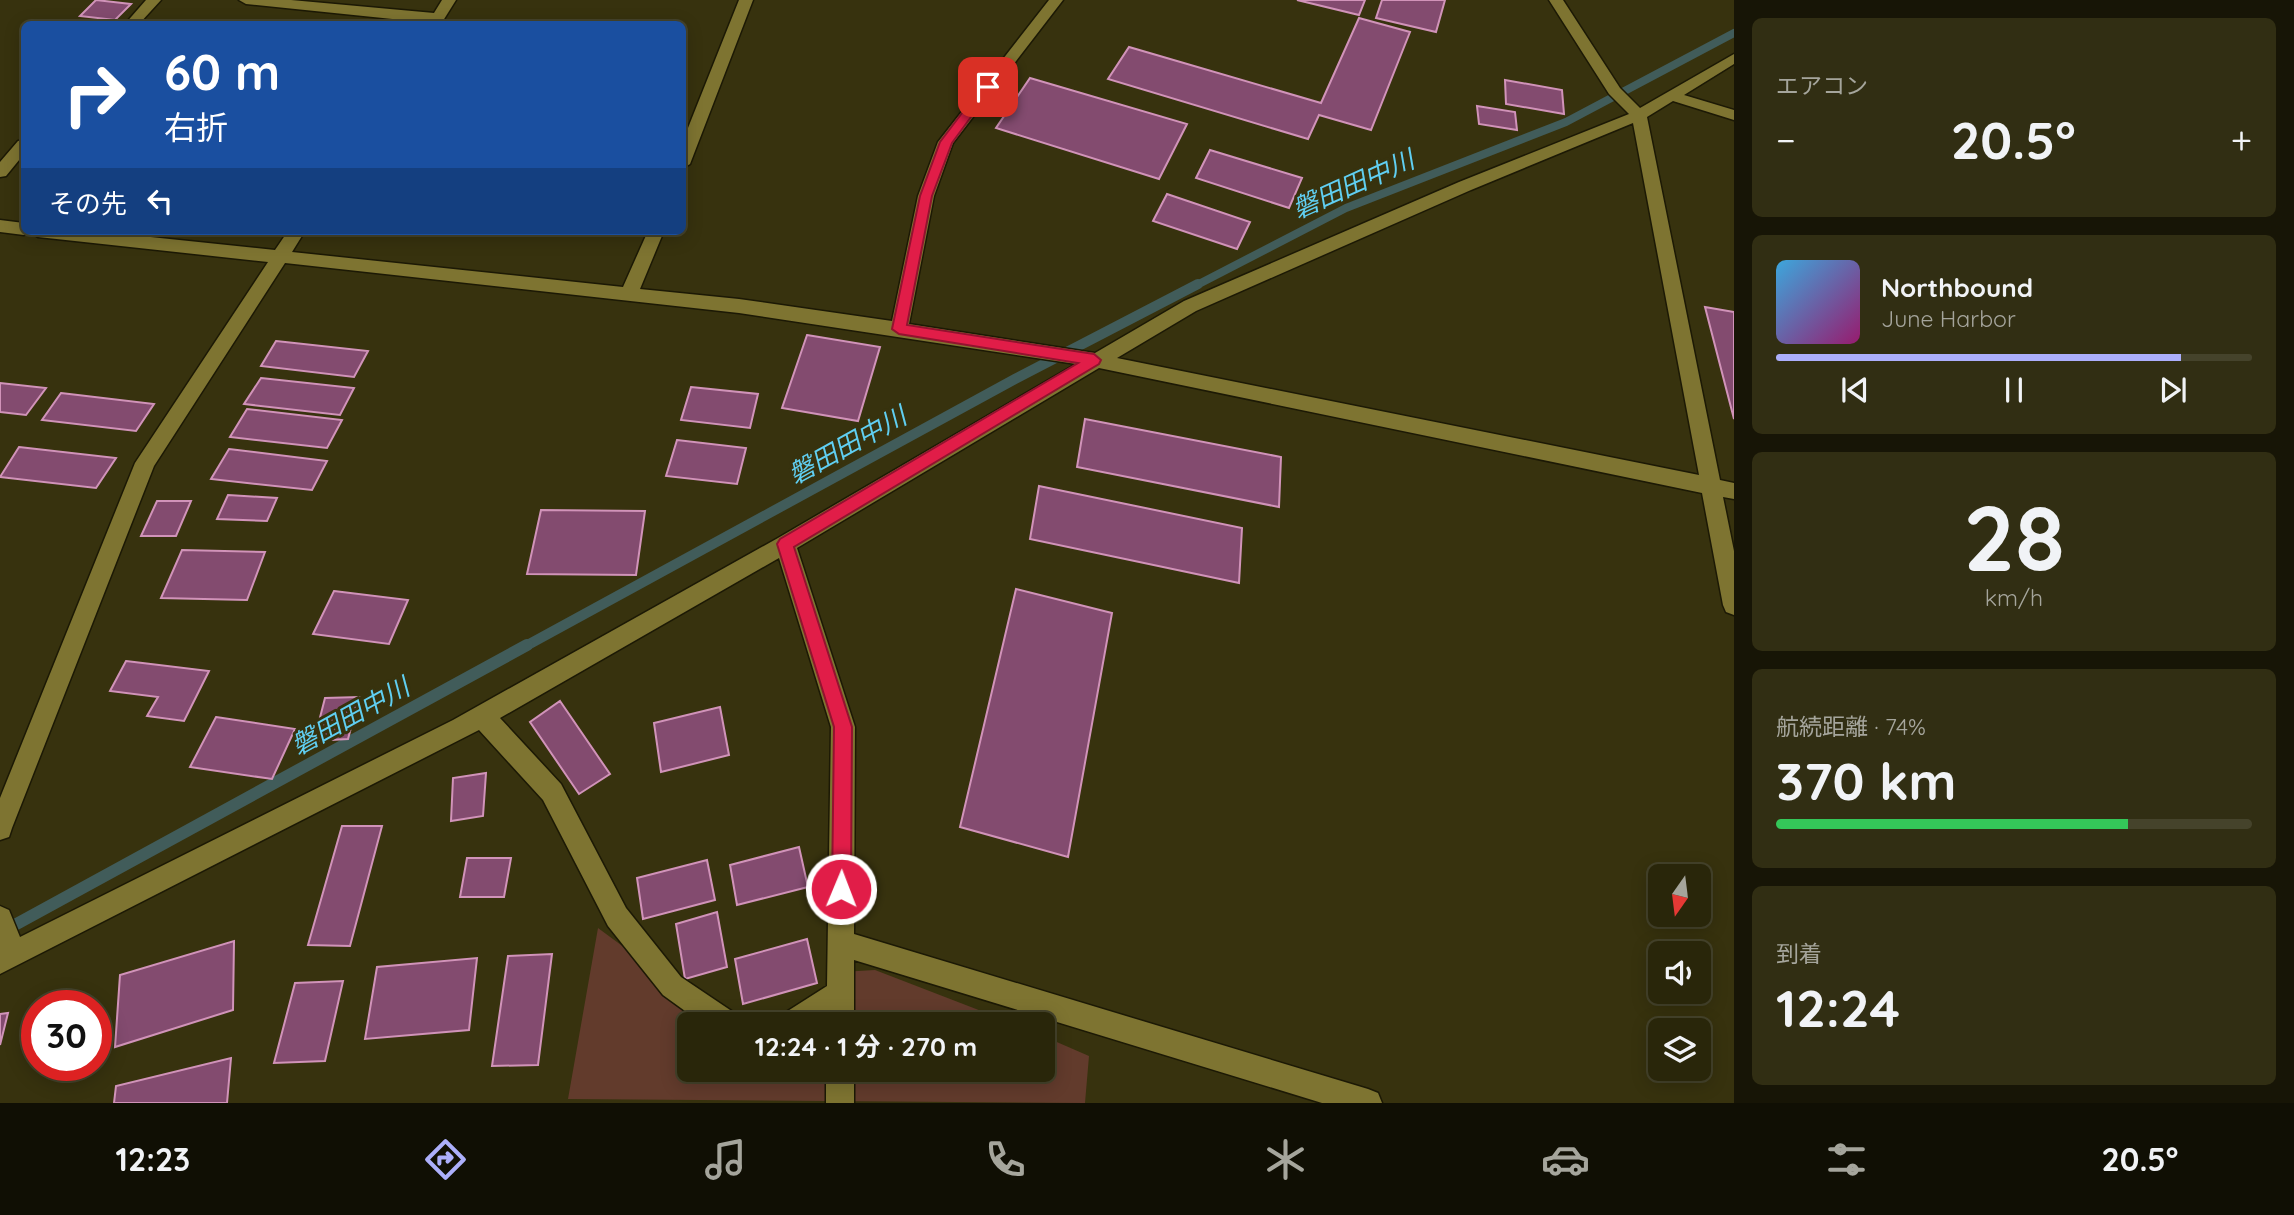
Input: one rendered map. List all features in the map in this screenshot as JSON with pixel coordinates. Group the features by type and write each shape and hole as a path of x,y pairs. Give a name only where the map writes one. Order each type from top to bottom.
{"street":[{"path":"135,21 154,0"},
{"path":"246,0 436,21 449,0"},
{"path":"686,154 746,0"},
{"path":"899,329 926,196 946,142 1056,0"},
{"path":"1556,0 1614,91 1639,115 1734,605"},
{"path":"0,919 7,957 482,716 785,544 1190,306 1452,191 1639,115 1734,58"},
{"path":"1672,96 1734,115"},
{"path":"0,172 21,148"},
{"path":"0,226 21,229"},
{"path":"75,235 739,306 899,329 1094,360 1734,491"},
{"path":"0,828 145,463 294,235"},
{"path":"629,295 654,235"},
{"path":"785,544 843,727 840,1012"},
{"path":"482,716 552,792 617,917 672,986 709,1012"},
{"path":"841,943 1368,1103"},
{"path":"812,1012 841,993"},
{"path":"840,1082 840,1103"}],"shaded area":[{"path":"598,928 712,1012 677,1012 677,1082 1055,1082 1055,1041 1089,1056 1085,1103 568,1099"},
{"path":"875,970 984,1012 840,1012 841,972"}],"building":[{"path":"96,0 131,4 115,20 80,16"},
{"path":"1297,0 1365,0 1359,15"},
{"path":"1382,0 1445,0 1436,32 1376,18"},
{"path":"1359,18 1410,32 1371,130 1319,115 1308,139 1108,79 1129,47 1321,103"},
{"path":"1030,78 1187,124 1159,179 996,128"},
{"path":"1505,80 1562,90 1564,114 1506,104"},
{"path":"1477,106 1515,112 1517,130 1479,124"},
{"path":"1210,150 1302,178 1289,208 1196,178"},
{"path":"1167,194 1250,222 1237,249 1153,221"},
{"path":"1705,307 1734,312 1734,419"},
{"path":"807,335 880,347 858,421 782,408"},
{"path":"276,341 368,351 354,377 261,366"},
{"path":"261,378 354,388 340,415 244,404"},
{"path":"0,383 46,388 26,415 0,412"},
{"path":"691,387 758,394 750,428 681,420"},
{"path":"61,393 154,404 136,431 42,420"},
{"path":"247,409 342,420 327,448 230,437"},
{"path":"1085,419 1281,457 1279,507 1077,467"},
{"path":"677,440 746,448 737,484 666,476"},
{"path":"19,447 116,458 96,488 0,477"},
{"path":"229,449 327,461 312,490 211,479"},
{"path":"1039,486 1242,528 1239,583 1030,539"},
{"path":"228,495 277,498 267,521 217,519"},
{"path":"157,501 191,501 176,536 141,536"},
{"path":"541,510 645,511 636,575 527,574"},
{"path":"182,550 265,552 247,600 161,598"},
{"path":"1016,589 1112,613 1068,857 960,827"},
{"path":"334,591 408,600 389,644 313,634"},
{"path":"126,661 209,671 184,721 147,716 158,697 110,691"},
{"path":"359,697 348,739 314,741 325,698"},
{"path":"560,701 610,774 579,794 530,722"},
{"path":"720,707 729,755 661,772 654,723"},
{"path":"216,717 295,729 272,779 190,767"},
{"path":"486,773 483,816 451,821 453,778"},
{"path":"342,826 382,826 350,946 308,945"},
{"path":"799,847 808,887 737,905 730,865"},
{"path":"467,858 511,858 504,897 460,897"},
{"path":"707,860 715,900 643,919 637,878"},
{"path":"717,912 727,967 685,979 676,924"},
{"path":"807,939 817,983 743,1004 735,959"},
{"path":"234,941 233,1010 115,1047 120,975"},
{"path":"552,954 538,1065 492,1066 508,956"},
{"path":"477,958 469,1030 365,1039 377,967"},
{"path":"343,981 325,1061 274,1063 295,983"},
{"path":"8,1013 0,1045 0,1014"},
{"path":"231,1058 227,1103 114,1103 116,1086"}],"waterway":[{"name":"磐田田中川","path":"1195,286 1346,208 1566,122 1734,33"},
{"name":"磐田田中川","path":"524,647 1015,379 1198,284"},
{"name":"磐田田中川","path":"0,933 527,645"}],"route":[{"path":"841,889 843,727 785,544 1094,360 899,329 926,196 946,142 988,87"}]}
